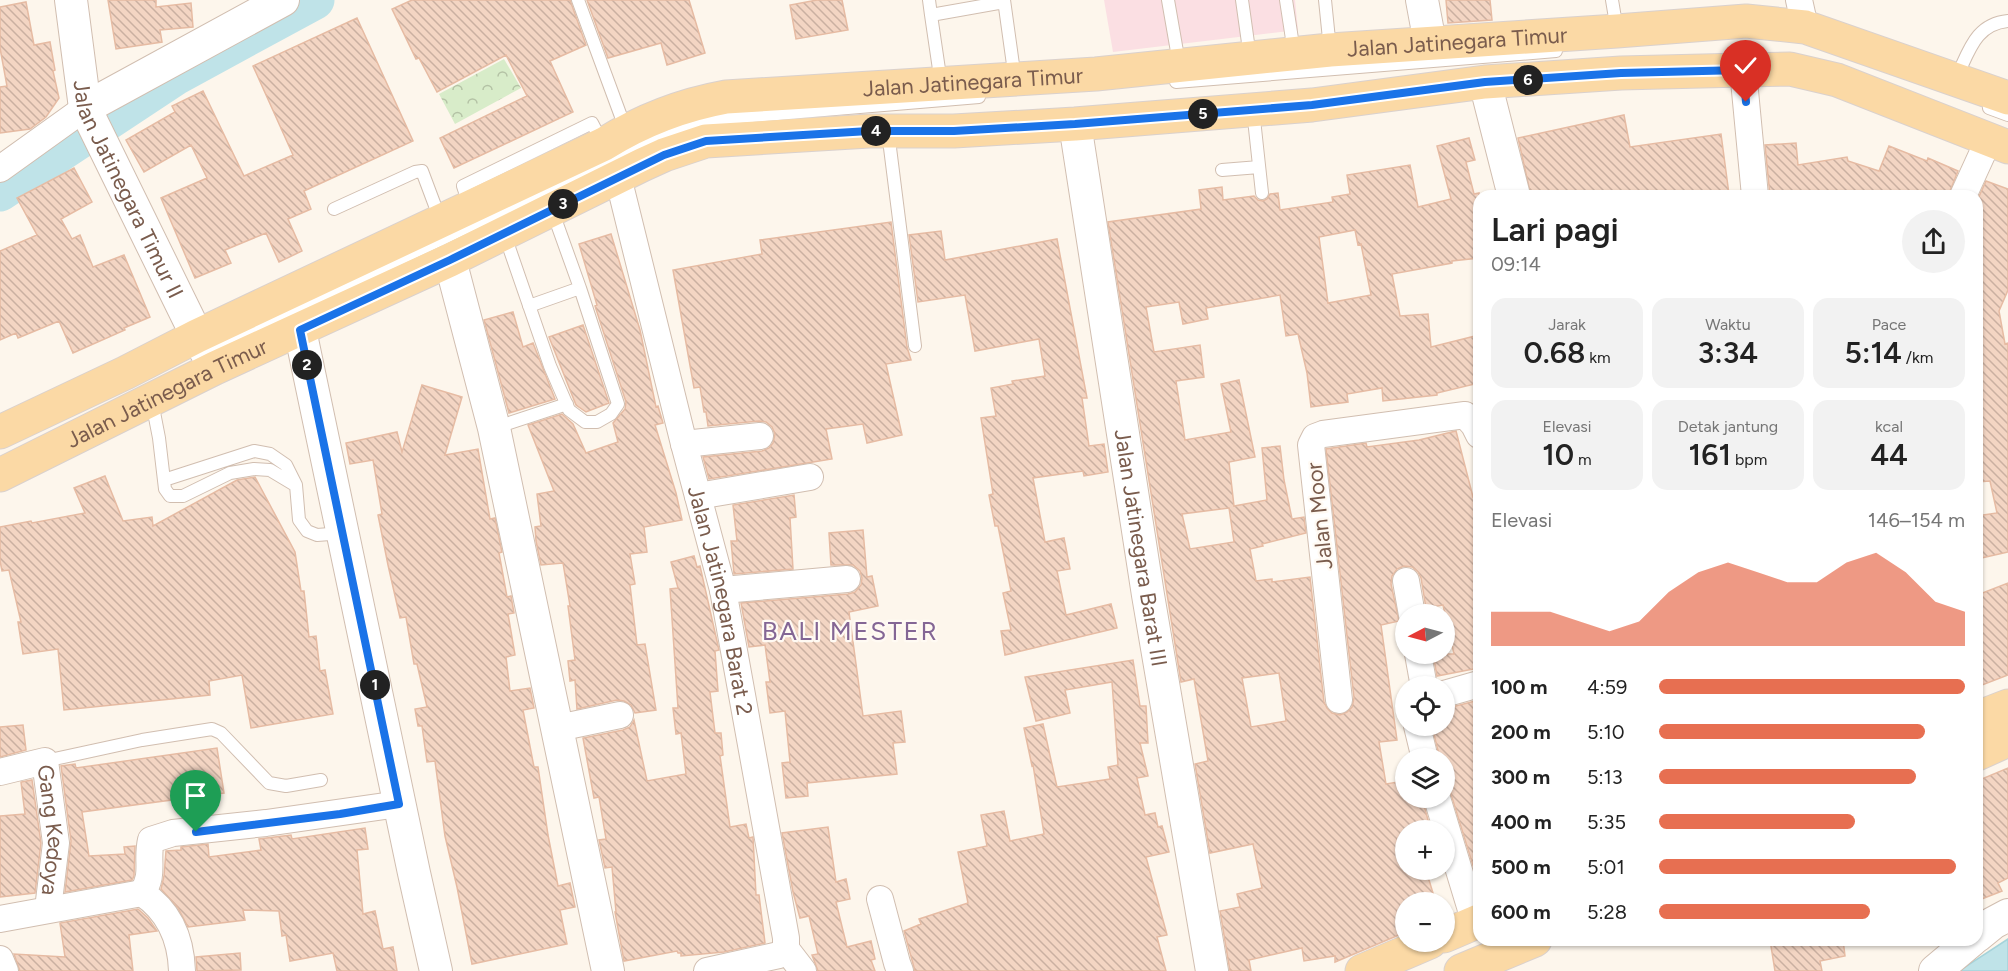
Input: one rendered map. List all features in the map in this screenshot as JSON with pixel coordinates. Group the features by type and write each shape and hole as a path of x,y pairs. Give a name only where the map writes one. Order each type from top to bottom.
{"main road":[{"name":"Jalan Jatinegara Timur","path":"0,475 152,401 204,352 443,220 615,137 696,103 726,98 1015,79 1096,74 1171,73 1250,57 1430,43 1615,16 1746,21 1799,28 1915,66 1966,91 2008,98"},
{"path":"1615,16 1621,73"},
{"name":"Jalan Jatinegara Timur","path":"0,432 125,373 300,330 450,260 664,155 706,141 1075,124 1312,105 1485,82 1621,73 1790,69 1837,80 2002,134"},
{"path":"1983,716 2008,706"},
{"path":"1983,751 2008,740"},
{"path":"1455,947 1473,943"},
{"path":"1362,971 1433,952"}],"street":[{"name":"Jalan Jatinegara Timur II","path":"71,0 87,111 204,352"},
{"path":"0,169 87,111 283,0"},
{"path":"1422,0 1430,43"},
{"path":"1743,70 1754,190"},
{"path":"1485,82 1513,190"},
{"name":"Jalan Jatinegara Barat III","path":"1075,124 1147,584 1212,971"},
{"path":"1967,190 2002,134"},
{"name":"Jalan Jatinegara Barat 2","path":"618,177 684,444 723,590 786,938 786,949"},
{"path":"450,260 494,428 608,971"},
{"path":"300,330 436,971"},
{"name":"Jalan Moor","path":"1339,700 1311,445 1316,436 1323,434 1465,415 1473,424"},
{"path":"684,444 760,436"},
{"path":"698,496 810,477"},
{"path":"723,590 847,579"},
{"path":"1406,581 1410,604"},
{"path":"1455,691 1473,686"},
{"path":"558,728 620,714"},
{"name":"Gang Kedoya","path":"0,772 45,761 56,843 48,909"},
{"path":"142,893 150,882 149,847 151,840 159,837 173,833 340,814 399,804"},
{"path":"1440,808 1473,903"},
{"path":"0,919 142,893 156,902 173,927 182,950 182,971"},
{"path":"880,899 900,971"},
{"path":"1983,931 2008,915"},
{"path":"1935,971 1965,946"},
{"path":"707,971 779,955 786,949 803,971"},
{"path":"0,959 5,971"}],"lane":[{"path":"578,0 615,137"},
{"path":"929,0 941,84"},
{"path":"1168,0 1171,73 1573,50"},
{"path":"1242,0 1250,57"},
{"path":"1286,0 1294,53"},
{"path":"1325,0 1330,50"},
{"path":"931,15 1004,1 1015,79"},
{"path":"2002,134 1966,91 1970,48 1979,35 1995,22 2008,21"},
{"path":"1799,28 1849,56"},
{"path":"204,352 668,132 717,119 988,97"},
{"path":"1253,110 1262,193"},
{"path":"888,131 915,346"},
{"path":"1222,170 1259,166"},
{"path":"334,209 415,172 422,171 437,211 443,220"},
{"path":"504,233 550,366 569,411 585,422 597,423 611,414 618,404 551,209"},
{"path":"529,306 580,288"},
{"path":"152,401 168,495 177,497 230,473 254,469 270,470 296,485"},
{"path":"494,428 567,404"},
{"path":"164,480 254,451 276,457 286,465 296,485 299,520 307,531 317,535 343,533"},
{"path":"45,761 142,740 212,729 221,733 269,783 286,786 321,780"},
{"path":"1392,971 1437,952"}],"shaded area":[{"path":"1104,0 1295,0 1298,30 1113,52"}],"green space":[{"path":"504,59 521,88 455,124 439,94"}],"water":[{"path":"2008,939 2008,971 1959,971"}],"building":[{"path":"108,0 156,0 156,7 191,3 193,27 160,30 162,42 116,49"},
{"path":"412,0 570,0 586,45 550,61 573,112 454,168 440,138 527,96 506,55 437,92 419,58 416,59 392,9"},
{"path":"587,0 689,0 705,53 667,65 661,43 608,58"},
{"path":"817,0 842,0 848,30 796,39 790,5"},
{"path":"1446,0 1490,0 1492,20 1448,23"},
{"path":"26,2 34,45 50,42 59,98 46,117 30,129 0,133 0,87 7,86 0,48 0,7"},
{"path":"357,18 413,141 304,191 311,209 288,219 302,251 279,262 266,233 225,250 231,263 195,278 161,198 207,178 191,145 144,172 126,140 175,112 172,106 203,91 244,176 293,155 253,66"},
{"path":"1624,115 1630,147 1721,134 1728,190 1530,190 1518,138"},
{"path":"1469,138 1475,160 1466,162 1473,190 1473,259 1392,274 1400,316 1428,314 1431,347 1473,336 1473,384 1437,393 1437,395 1383,401 1382,388 1347,394 1348,402 1311,407 1307,373 1298,334 1286,336 1280,295 1206,308 1208,319 1183,324 1179,302 1146,307 1154,352 1200,345 1204,377 1176,381 1185,440 1231,432 1221,384 1239,380 1255,457 1229,462 1234,506 1267,500 1262,448 1280,446 1292,519 1304,517 1306,533 1250,549 1256,581 1272,579 1272,582 1310,577 1324,702 1332,713 1340,715 1347,712 1352,707 1354,698 1326,449 1366,443 1367,447 1419,440 1456,431 1473,497 1473,669 1437,676 1435,664 1455,664 1455,604 1425,604 1421,578 1412,567 1404,566 1397,569 1392,576 1395,622 1381,625 1397,740 1379,742 1386,784 1395,782 1395,808 1425,808 1428,820 1395,820 1395,880 1429,880 1433,892 1395,892 1395,937 1335,962 1335,956 1304,961 1302,948 1249,960 1251,971 1230,971 1220,911 1240,907 1237,894 1262,888 1253,844 1210,853 1195,764 1208,761 1194,679 1181,682 1108,222 1201,209 1199,190 1222,187 1223,200 1254,196 1263,201 1270,194 1278,193 1280,210 1333,202 1332,197 1350,194 1347,175 1410,165 1418,207 1451,199 1437,146","holes":["1355,230 1358,245 1361,244 1371,295 1328,303 1319,237","1229,508 1234,542 1190,549 1182,514","1279,673 1286,721 1251,727 1242,678"]},
{"path":"1796,143 1798,165 1847,157 1848,161 1879,171 1889,146 1927,161 1928,158 1958,171 1950,190 1769,190 1765,145"},
{"path":"74,168 92,202 61,219 72,239 80,235 93,267 124,255 150,317 73,353 59,321 18,338 16,333 0,340 0,251 37,235 17,198"},
{"path":"1986,181 2008,189 2008,290 1999,311 2005,344 2008,343 2008,552 1983,558 1983,515 1997,513 1990,481 1983,482 1982,190"},
{"path":"891,222 907,347 911,360 886,364 902,435 867,443 863,424 826,429 832,459 709,479 703,457 762,451 773,443 775,434 766,422 759,421 708,426 700,387 694,388 673,270 762,254 760,240"},
{"path":"941,231 945,260 1057,239 1087,398 1082,398 1089,446 1104,444 1108,472 1084,476 1083,471 1033,478 1045,542 1064,538 1070,569 1057,571 1066,615 1111,604 1117,628 1005,655 1001,631 1011,630 1003,593 1011,591 998,526 995,526 989,495 993,494 981,418 996,416 991,388 1013,384 1012,381 1045,376 1039,339 975,351 965,295 918,302 909,235"},
{"path":"611,234 640,330 656,407 658,406 663,423 655,425 682,520 644,527 647,552 630,554 635,584 630,585 637,645 645,644 656,710 635,713 631,705 617,700 577,709 575,680 570,681 568,661 575,660 563,563 541,565 536,541 535,527 541,526 537,494 554,491 528,425 562,414 573,424 586,453 618,442 613,423 625,409 626,402 595,306 597,305 579,244"},
{"path":"513,312 523,347 533,343 555,399 509,413 484,320"},
{"path":"583,325 609,403 586,412 576,405 549,337"},
{"path":"422,385 462,397 445,455 478,449 490,519 495,518 502,552 499,553 507,597 511,596 514,613 508,614 515,655 506,657 510,691 530,688 534,708 523,710 534,767 538,767 558,886 570,883 575,907 560,910 567,944 472,964 445,836 435,761 427,762 422,726 418,726 415,709 427,707 417,664 414,664 406,617 400,618 388,565 378,515 382,514 373,460 350,464 346,443 397,432 402,452"},
{"path":"105,476 123,521 152,517 153,526 237,480 255,477 295,552 301,591 304,591 309,637 316,636 320,671 325,670 333,714 251,728 242,675 209,681 210,695 64,710 58,649 23,654 18,622 21,622 9,570 2,571 0,561 0,527 85,513 74,488"},
{"path":"794,495 796,517 790,518 793,569 734,574 731,541 737,541 733,505"},
{"path":"863,530 867,577 872,576 878,606 849,612 863,716 901,711 905,742 893,743 897,774 807,783 808,796 786,798 782,763 790,762 785,711 770,713 766,682 770,682 765,645 749,647 741,603 855,592 861,585 860,571 853,565 831,565 829,533"},
{"path":"694,556 697,567 700,566 719,650 715,651 718,691 710,692 715,733 721,733 723,755 720,756 730,827 746,824 749,838 753,837 756,895 759,895 765,943 724,952 681,956 681,953 677,951 624,961 615,912 612,867 605,868 599,840 606,839 599,797 594,798 583,738 623,730 630,727 634,720 647,781 686,774 681,733 676,734 673,708 678,708 670,589 678,588 671,562"},
{"path":"2008,583 2008,675 1983,685 1983,593"},
{"path":"1133,660 1140,706 1146,706 1148,743 1140,743 1148,776 1137,778 1145,815 1155,813 1158,827 1162,826 1169,852 1146,857 1167,935 1157,937 1166,971 915,971 904,931 921,924 919,919 968,903 958,852 987,846 981,815 1004,811 1010,841 1044,834 1033,765 1024,728 1043,724 1057,787 1110,779 1108,767 1118,765 1112,682 1065,690 1070,713 1036,721 1025,677"},
{"path":"1473,702 1473,866 1455,807 1455,748 1437,748 1434,736 1455,736 1455,706"},
{"path":"23,725 26,750 0,757 0,727"},
{"path":"217,748 224,793 82,812 89,856 125,854 124,847 135,846 134,876 132,880 65,892 71,841 61,766 75,764 76,768"},
{"path":"2008,768 2008,878 1998,883 2002,891 1983,899 1983,778"},
{"path":"32,780 41,843 35,893 0,897 0,816 25,814 21,782"},
{"path":"828,827 836,882 846,879 850,899 836,902 847,947 871,941 875,959 871,960 875,971 818,971 812,955 818,954 809,916 800,918 782,833"},
{"path":"365,828 368,849 357,850 363,914 375,911 383,949 393,947 397,971 337,971 333,953 290,961 286,935 282,936 279,911 243,910 245,920 188,927 178,908 161,889 166,851 208,844 209,857 261,850 259,839 291,835 292,839"},
{"path":"138,909 157,931 129,935 133,971 20,971 14,954 65,957 60,923"},
{"path":"1771,946 1844,946 1845,956 1820,961 1822,971 1775,971"},
{"path":"240,953 241,970 197,971 196,957"}],"waterway":[{"path":"0,192 177,75 315,0"}],"district":[{"name":"BALI MESTER","path":"850,631"}],"route":[{"path":"196,832 340,814 399,804 300,330 450,260 664,155 706,141 869,131 954,131 1075,124 1312,105 1485,82 1621,73 1743,70 1746,102"}]}
